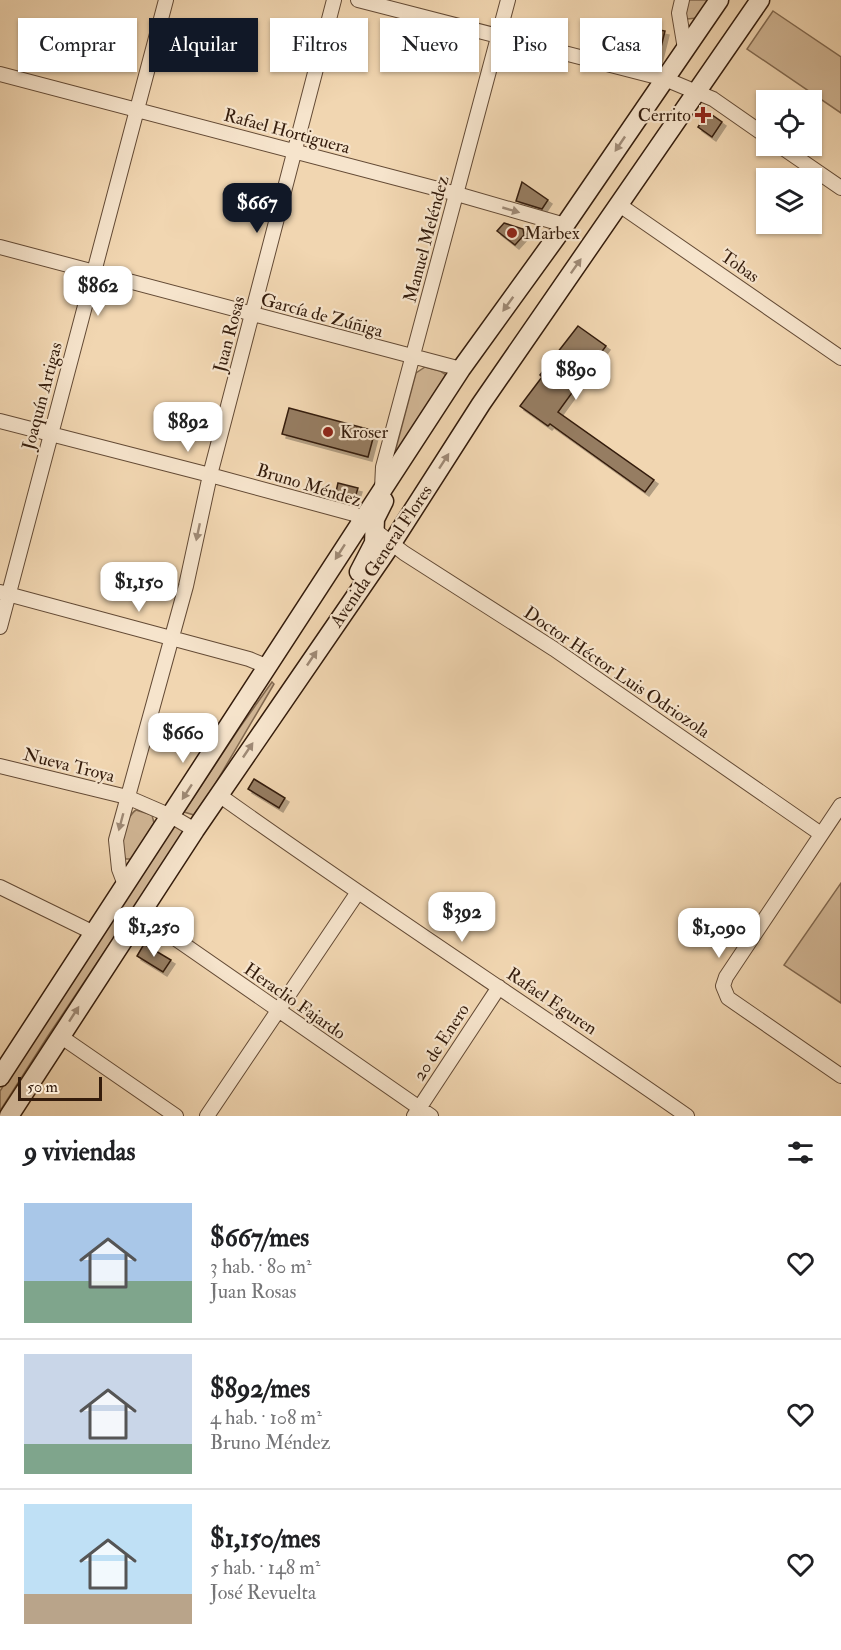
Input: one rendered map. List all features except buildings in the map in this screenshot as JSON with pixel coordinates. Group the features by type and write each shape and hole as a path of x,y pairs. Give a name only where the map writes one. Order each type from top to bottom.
{"main road":[{"name":"Avenida General Flores","path":"0,1077 266,666 368,525 382,488 461,369 565,225 719,0"},
{"name":"Avenida General Flores","path":"9,1116 195,830 392,543 481,404 760,0"},
{"path":"330,632 335,608 374,543 368,525 375,519 398,479 401,460"}],"street":[{"name":"Joaquín Artigas","path":"0,627 4,593 50,434 166,0"},
{"name":"Juan Rosas","path":"125,885 119,869 116,840 186,586 210,475 334,0"},
{"path":"358,0 491,35"},
{"name":"Manuel Meléndez","path":"503,18 508,0"},
{"path":"682,0 679,13 685,49"},
{"path":"568,55 665,79 698,92 713,99 756,129"},
{"name":"Manuel Meléndez","path":"382,488 383,467 491,64"},
{"name":"Rafael Hortiguera","path":"0,74 457,194 565,225"},
{"path":"795,156 841,188"},
{"name":"Tobas","path":"618,204 841,358"},
{"name":"García de Zúñiga","path":"0,247 461,369"},
{"name":"Bruno Méndez","path":"0,421 354,514 392,543"},
{"name":"Doctor Héctor Luis Odriozola","path":"392,543 404,554 554,649 821,834"},
{"path":"4,593 249,659 266,666"},
{"name":"Nueva Troya","path":"0,766 127,798 171,816 195,830"},
{"name":"Rafael Eguren","path":"219,795 687,1116"},
{"path":"841,806 726,976 723,986 728,998 841,1076"},
{"path":"0,886 94,933"},
{"path":"207,1116 358,892"},
{"name":"Heraclio Fajardo","path":"140,914 279,1011 416,1112 431,1116"},
{"name":"20 de Enero","path":"416,1112 499,987"},
{"path":"60,1036 176,1116"}],"shaded area":[{"path":"686,0 712,0 697,18 687,19 684,16"},
{"path":"773,11 841,57 841,113 822,100 822,90 807,90 747,49"},
{"path":"425,367 446,375 394,456 416,373"},
{"path":"272,682 274,684 214,786 194,815 184,812 238,730"},
{"path":"136,810 152,815 154,823 132,859 126,859 122,849 123,834 128,819"},
{"path":"174,826 186,830 0,1111 0,1091"},
{"path":"841,883 841,1003 784,965"}],"place":[{"name":"Cerrito","path":"703,115"},
{"name":"Marbex","path":"512,233"},
{"name":"Kroser","path":"328,432"}]}
